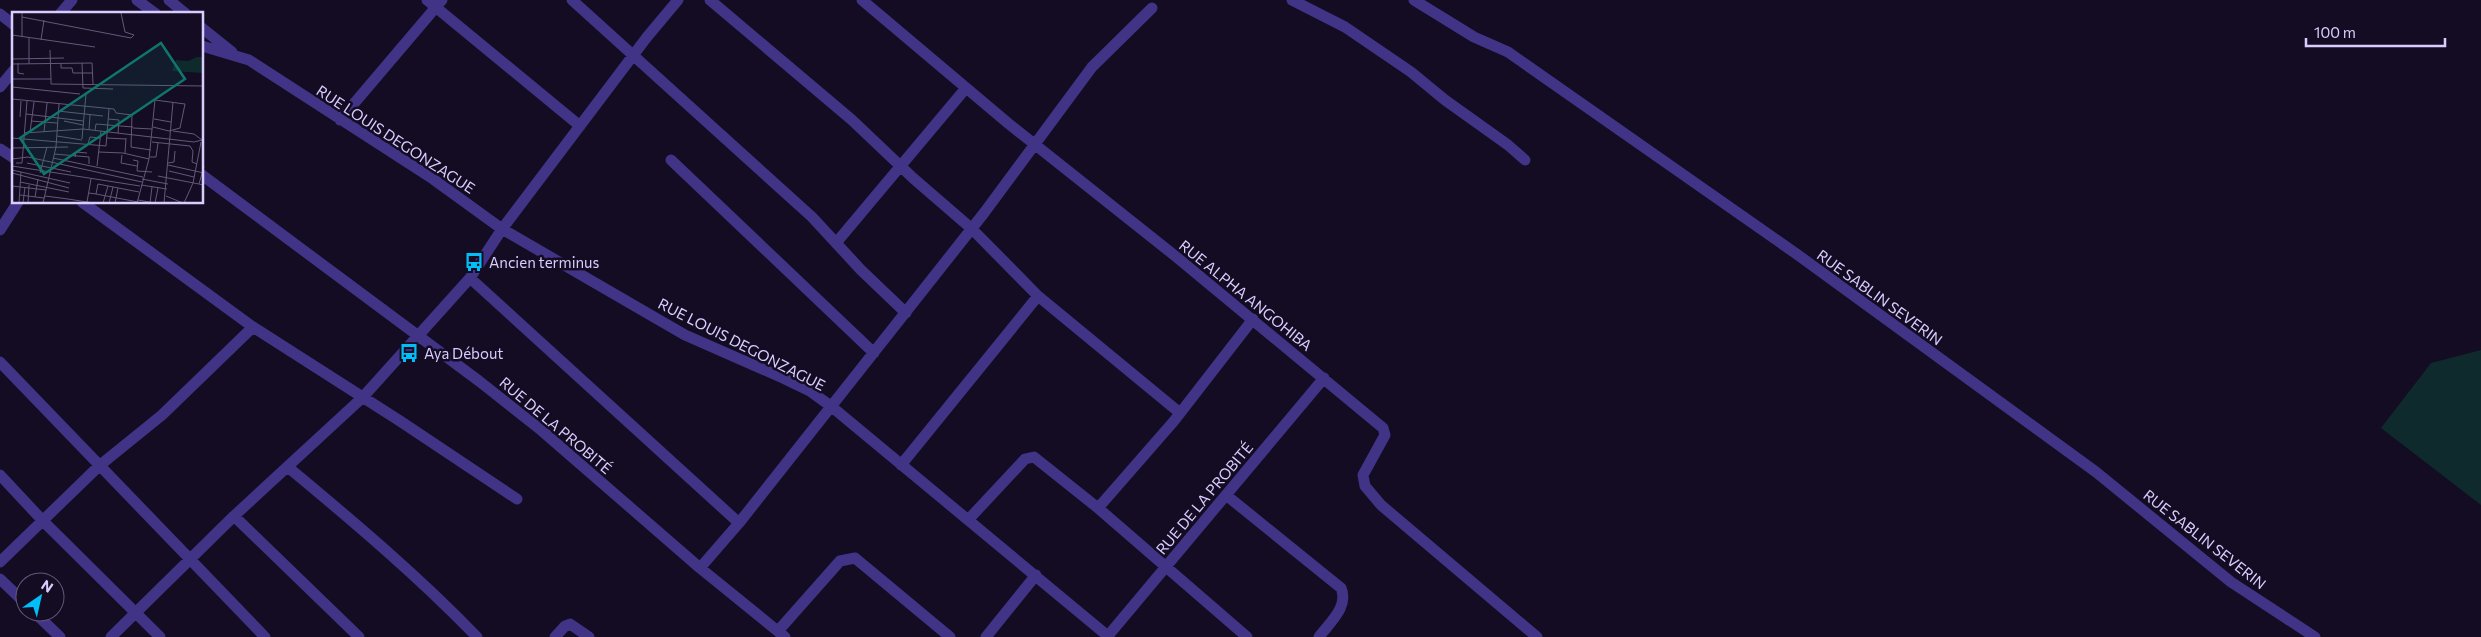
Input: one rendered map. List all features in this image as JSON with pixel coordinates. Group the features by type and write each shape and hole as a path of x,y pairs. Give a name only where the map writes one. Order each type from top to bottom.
{"street":[{"path":"62,12 72,0"},
{"path":"137,0 153,12"},
{"path":"572,0 632,57 812,217 836,244 906,313"},
{"path":"110,637 234,516 289,468 363,397 470,278 502,229 632,57 678,0"},
{"path":"710,0 852,120 972,229 1038,296 1180,414"},
{"name":"RUE ALPHA ANGOHIBA","path":"862,0 1036,146 1253,319 1384,428 1385,435 1363,475 1364,486 1381,505 1537,637"},
{"path":"1292,0 1345,28 1410,72 1445,100 1508,145 1525,160"},
{"name":"RUE SABLIN SEVERIN","path":"1414,0 1474,38 1508,52 1798,255 2096,472 2231,582 2315,637"},
{"path":"173,1 184,12"},
{"path":"340,120 435,2 580,126"},
{"path":"700,568 739,523 972,229 1036,146 1092,67 1152,8"},
{"path":"0,14 12,23"},
{"path":"204,30 236,56"},
{"name":"RUE LOUIS DEGONZAGUE","path":"204,47 236,56 257,65 434,180 502,229 686,335 810,391 1036,575 1108,637"},
{"path":"0,87 12,72"},
{"path":"836,244 966,88"},
{"path":"0,150 12,157"},
{"path":"671,160 874,353"},
{"name":"RUE DE LA PROBITÉ","path":"204,176 419,335 541,430 700,568 782,634"},
{"path":"0,230 17,204"},
{"path":"85,204 253,327 517,499"},
{"path":"470,278 739,523"},
{"path":"901,465 1038,296"},
{"path":"1098,508 1180,414 1253,319"},
{"path":"0,562 99,466 162,414 253,327"},
{"path":"0,362 265,637"},
{"name":"RUE DE LA PROBITÉ","path":"1108,637 1324,378"},
{"path":"968,520 1025,459 1034,457 1098,508 1247,637"},
{"path":"289,468 384,547 437,596 477,637"},
{"path":"0,475 43,521 160,637"},
{"path":"1226,495 1341,588 1344,596 1343,606 1319,637"},
{"path":"234,516 359,637"},
{"path":"782,634 840,561 855,558 950,637"},
{"path":"986,637 1036,575"},
{"path":"0,579 15,593"},
{"path":"44,622 60,637"},
{"path":"555,637 565,626 570,624 589,637"}],"green space":[{"path":"2481,350 2481,505 2381,428 2431,363"}],"place":[{"name":"Ancien terminus","path":"474,262"},
{"name":"Aya Débout","path":"409,353"}]}
